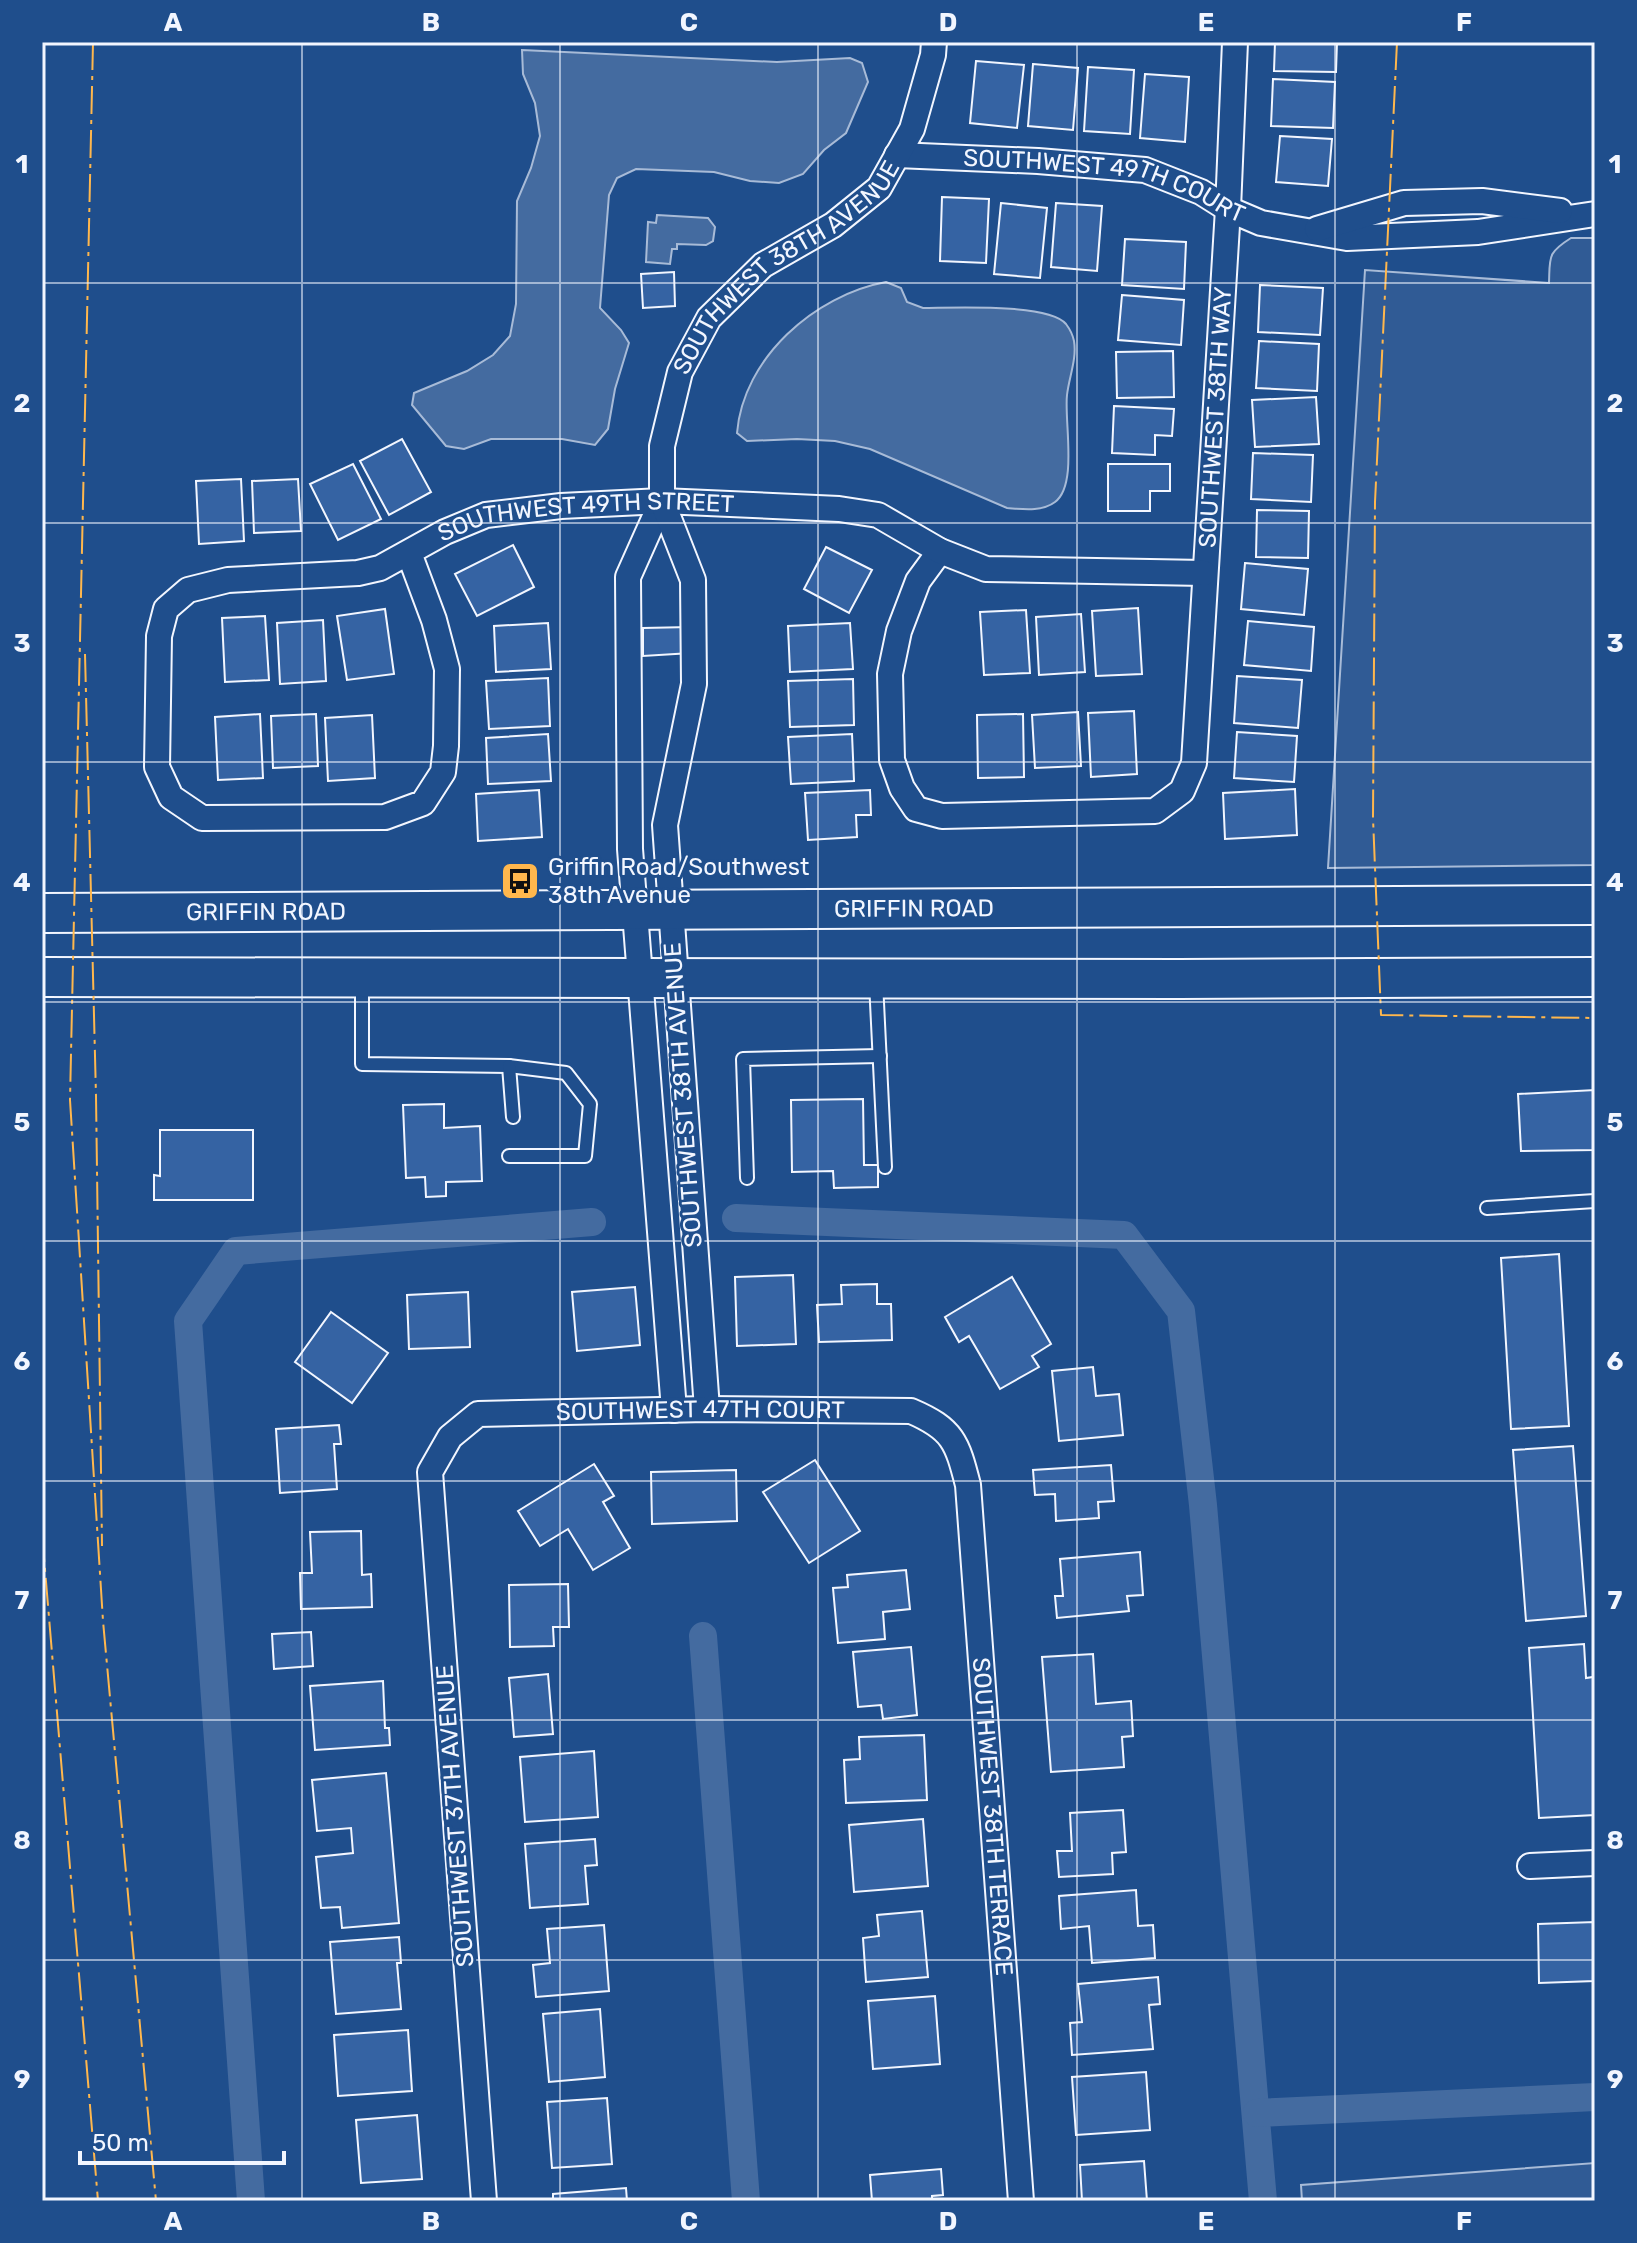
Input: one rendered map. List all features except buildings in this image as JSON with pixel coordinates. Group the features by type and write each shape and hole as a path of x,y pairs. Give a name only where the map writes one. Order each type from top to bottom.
{"main road":[{"name":"GRIFFIN ROAD","path":"42,913 1595,905"},
{"path":"42,977 1595,977"}],"street":[{"name":"SOUTHWEST 38TH AVENUE","path":"674,1410 652,911 665,825 694,684 693,580 662,501 662,446 680,372 709,318 763,265 833,225 879,188 912,129 934,42"},
{"name":"SOUTHWEST 38TH WAY","path":"940,551 918,581 899,631 890,674 892,760 902,788 916,809 942,816 1155,811 1182,791 1194,763 1228,209 1235,42"},
{"name":"SOUTHWEST 49TH COURT","path":"897,155 1038,161 1145,170 1201,192 1228,209 1270,226 1347,238 1478,232 1590,214"},
{"name":"SOUTHWEST 38TH AVENUE","path":"662,501 628,577 630,861 652,911 707,1409"},
{"name":"SOUTHWEST 49TH STREET","path":"409,553 434,620 447,669 443,772 423,803 385,817 202,818 171,797 157,767 159,636 166,609 188,590 228,580 358,573 380,568 445,532 486,515 561,506 662,501 839,509 878,515 940,551 986,569 1204,573"},
{"name":"SOUTHWEST 47TH COURT","path":"450,1437 478,1414 707,1409 911,1411 936,1422 950,1436"},
{"name":"SOUTHWEST 38TH TERRACE","path":"950,1436 958,1448 968,1485 1021,2201"},
{"name":"SOUTHWEST 37TH AVENUE","path":"450,1437 430,1472 484,2201"},
{"path":"1530,1866 1595,1863"}],"lane":[{"path":"362,977 362,1064 509,1066 566,1073 590,1104 585,1156 509,1156"},
{"path":"876,978 885,1167"},
{"path":"747,1178 743,1059 880,1056"},
{"path":"509,1066 513,1117"},
{"path":"1487,1208 1595,1201"}],"shaded area":[{"path":"522,50 777,62 850,58 862,63 868,82 846,133 824,150 803,174 779,183 750,181 714,172 636,169 617,178 609,195 600,308 629,343 615,389 608,429 595,445 562,439 491,439 464,449 446,446 412,405 414,393 467,371 493,355 510,336 516,304 517,201 540,136 535,103 523,74"},
{"path":"657,215 708,218 715,227 713,241 706,245 677,244 677,249 672,249 670,264 646,262 648,222 656,223"},
{"path":"1571,238 1595,238 1595,865 1328,868 1365,270 1549,283 1551,256"},
{"path":"886,282 901,288 907,302 923,308 1020,310 1056,317 1066,324 1075,348 1067,395 1068,468 1062,494 1055,502 1038,509 1007,508 870,449 835,441 747,441 737,433 742,406 753,380 787,334 834,301 859,289"},
{"path":"1595,2163 1595,2201 1302,2201 1301,2185"}],"waterway":[{"path":"736,1218 1124,1235 1181,1311 1203,1505 1263,2201"},
{"path":"251,2201 188,1321 236,1251 592,1222"},
{"path":"703,1636 746,2201"},
{"path":"1257,2113 1595,2097"}],"power":[{"path":"93,42 70,1100 103,1621 156,2201"},
{"path":"1397,42 1375,502 1373,818 1381,1015 1595,1018"},
{"path":"85,654 96,1096 102,1546"},
{"path":"42,1534 98,2201"}],"place":[{"name":"Griffin Road/Southwest 38th Avenue","path":"520,881"}]}
